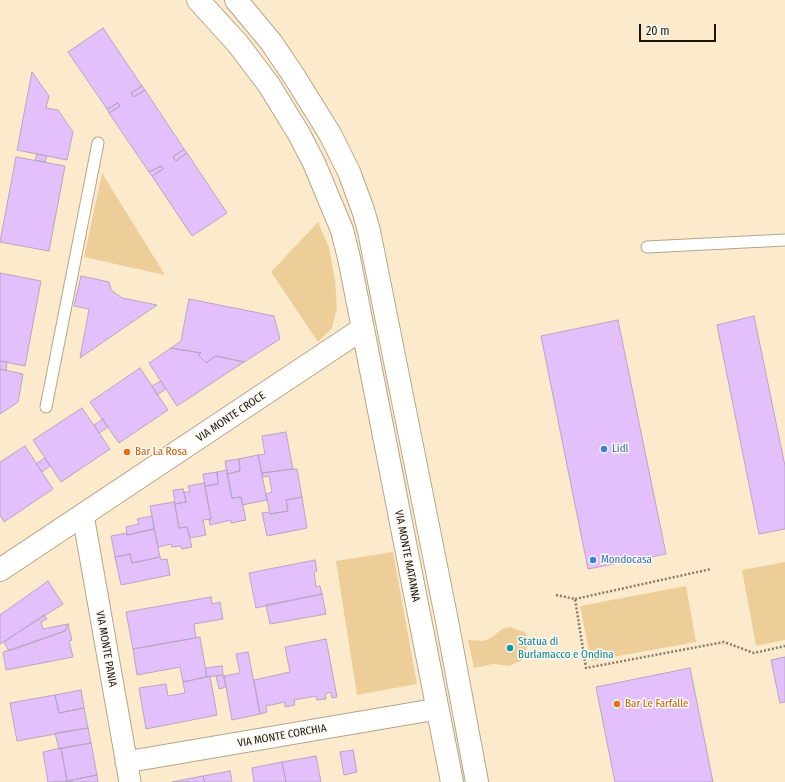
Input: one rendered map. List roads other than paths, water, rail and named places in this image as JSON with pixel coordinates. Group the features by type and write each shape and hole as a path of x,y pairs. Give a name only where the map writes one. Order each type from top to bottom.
{"street":[{"name":"VIA MONTE MATANNA","path":"198,0 238,44 269,85 299,134 314,163 342,230 349,258 452,782"},
{"path":"236,0 271,42 330,134 349,172 363,210 445,613 477,782"},
{"name":"VIA MONTE CROCE","path":"0,570 362,330"},
{"name":"VIA MONTE PANIA","path":"83,515 128,772"},
{"name":"VIA MONTE CORCHIA","path":"128,772 437,709"}],"lane":[{"path":"46,406 98,143"},
{"path":"647,247 785,240"}],"place":[{"name":"Lidl","path":"604,449"},
{"name":"Bar La Rosa","path":"127,452"},
{"name":"Mondocasa","path":"593,560"},
{"name":"Statua di Burlamacco e Ondina","path":"510,648"},
{"name":"Bar Le Farfalle","path":"617,704"}]}
